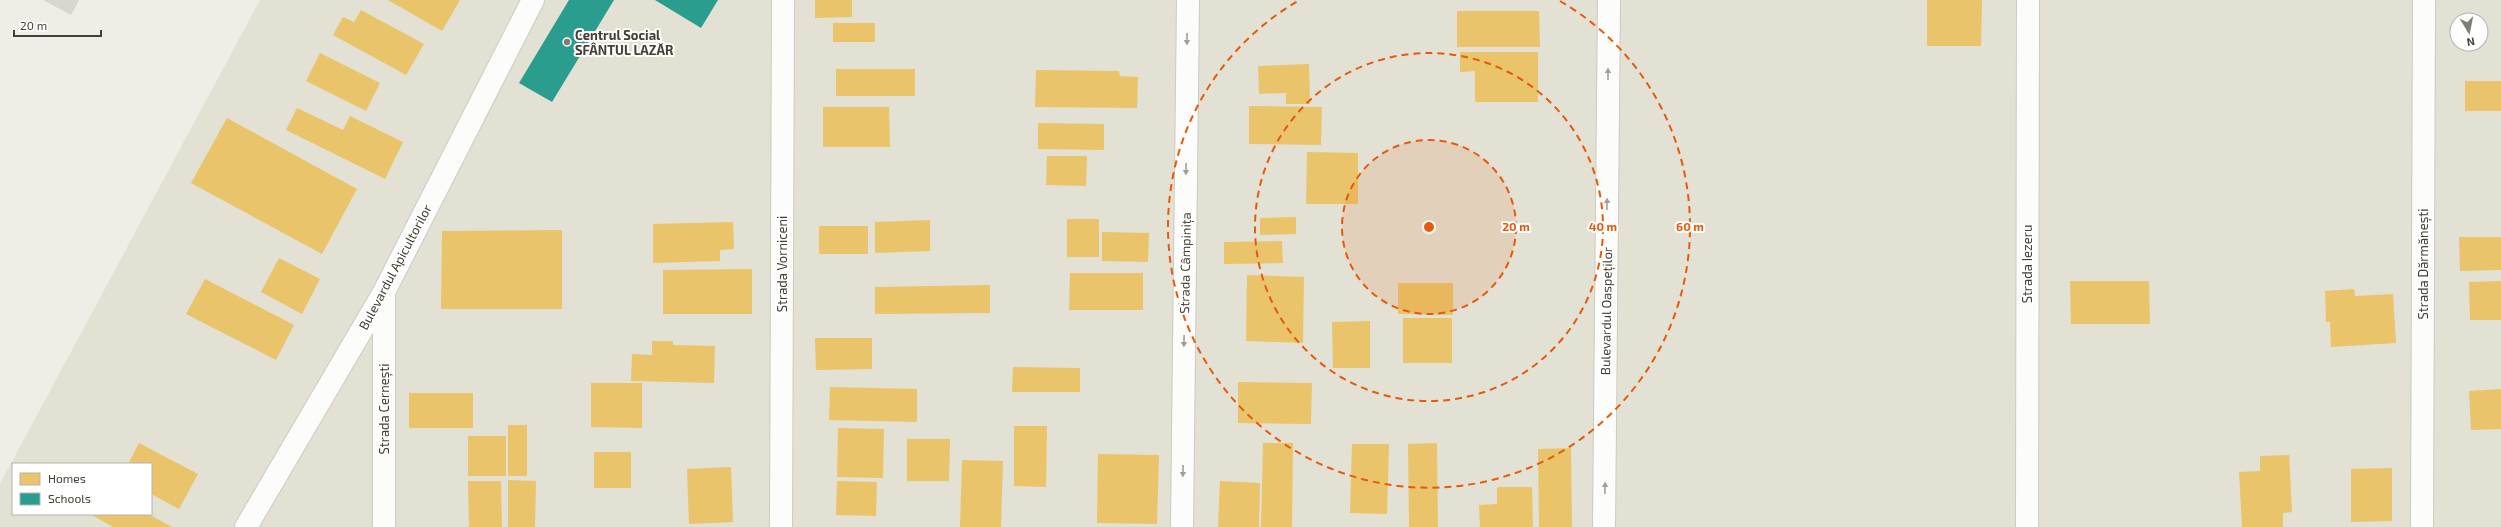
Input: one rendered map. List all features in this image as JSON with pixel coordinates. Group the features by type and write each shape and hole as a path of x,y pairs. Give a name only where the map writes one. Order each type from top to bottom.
{"street":[{"name":"Bulevardul Apicultorilor","path":"246,527 384,292 533,0"},
{"name":"Strada Vorniceni","path":"781,527 783,0"},
{"name":"Strada Câmpinița","path":"1182,527 1188,0"},
{"name":"Bulevardul Oaspeților","path":"1604,527 1609,0"},
{"name":"Strada Iezeru","path":"2027,527 2028,0"},
{"name":"Strada Dărmănești","path":"2422,527 2424,0"},
{"name":"Strada Cernești","path":"384,292 384,527"}],"shaded area":[{"path":"260,0 2501,0 2501,527 0,527 0,484"}],"building: Homes":[{"path":"388,0 460,0 442,31"},
{"path":"815,0 852,0 852,17 815,18"},
{"path":"1927,0 1982,0 1981,46 1927,46"},
{"path":"361,10 424,44 406,75 333,35 343,17 354,22"},
{"path":"1457,11 1539,11 1540,47 1457,47"},
{"path":"833,23 875,23 875,42 833,42"},
{"path":"1460,52 1538,52 1538,102 1475,102 1475,71 1460,72"},
{"path":"320,53 380,83 366,111 306,81"},
{"path":"1309,64 1310,104 1286,104 1286,93 1259,94 1258,66"},
{"path":"836,69 915,69 915,96 836,96"},
{"path":"1036,70 1119,71 1120,76 1138,77 1137,108 1035,107"},
{"path":"2465,81 2501,81 2501,111 2465,111"},
{"path":"1249,106 1322,107 1321,145 1249,144"},
{"path":"823,107 889,107 890,147 823,147"},
{"path":"297,108 343,130 350,116 403,142 385,179 286,130"},
{"path":"227,118 357,189 322,254 191,183"},
{"path":"1038,123 1104,124 1104,150 1038,149"},
{"path":"1307,152 1358,153 1358,204 1306,204"},
{"path":"1047,156 1087,156 1086,186 1046,185"},
{"path":"1296,217 1296,234 1260,235 1260,218"},
{"path":"1067,219 1099,219 1099,257 1067,257"},
{"path":"930,220 930,251 875,253 875,222"},
{"path":"733,222 734,249 720,250 720,261 653,263 653,224"},
{"path":"819,226 868,226 868,254 819,254"},
{"path":"562,230 562,309 441,309 442,231"},
{"path":"1102,232 1149,233 1148,262 1102,261"},
{"path":"2459,237 2501,237 2501,270 2460,271"},
{"path":"1282,241 1283,263 1224,264 1224,242"},
{"path":"279,258 320,279 302,314 261,292"},
{"path":"752,269 752,314 663,314 663,270"},
{"path":"1070,273 1143,273 1143,310 1069,310"},
{"path":"1247,275 1304,277 1303,343 1246,341"},
{"path":"205,279 294,325 276,360 186,314"},
{"path":"2070,281 2149,281 2150,324 2071,324"},
{"path":"2501,281 2501,320 2470,320 2469,282"},
{"path":"1398,283 1453,283 1453,315 1398,314"},
{"path":"990,285 990,313 875,314 875,287"},
{"path":"2354,289 2355,296 2393,294 2396,343 2331,347 2330,322 2326,322 2325,291"},
{"path":"1403,318 1452,318 1452,363 1403,363"},
{"path":"1370,321 1370,368 1333,368 1332,322"},
{"path":"815,338 872,338 872,369 816,370"},
{"path":"652,341 673,341 673,345 715,346 714,383 631,381 632,354 652,355"},
{"path":"1013,367 1080,368 1080,392 1012,392"},
{"path":"1238,382 1312,383 1311,424 1238,423"},
{"path":"591,383 642,383 642,428 591,427"},
{"path":"830,387 917,389 917,422 829,420"},
{"path":"2501,389 2501,429 2471,430 2469,391"},
{"path":"409,393 473,393 473,428 409,428"},
{"path":"508,425 527,425 527,476 508,476"},
{"path":"1014,426 1047,426 1046,487 1014,486"},
{"path":"838,428 884,429 883,478 837,477"},
{"path":"468,436 506,436 506,476 468,476"},
{"path":"907,439 950,439 949,481 907,481"},
{"path":"139,443 198,474 179,509 152,495 152,463 129,463"},
{"path":"1263,443 1293,443 1292,527 1261,527"},
{"path":"1437,443 1438,527 1409,527 1408,444"},
{"path":"1352,444 1389,444 1387,514 1350,513"},
{"path":"1571,448 1572,527 1539,527 1538,449"},
{"path":"594,452 631,452 631,488 594,488"},
{"path":"1098,454 1159,455 1157,524 1097,523"},
{"path":"2289,455 2292,512 2283,513 2283,527 2242,527 2239,472 2260,471 2260,456"},
{"path":"962,460 1003,461 1001,527 960,527"},
{"path":"731,467 733,522 689,524 687,469"},
{"path":"2392,468 2392,521 2351,522 2351,469"},
{"path":"508,480 536,481 535,527 508,527"},
{"path":"468,481 501,481 502,527 469,527"},
{"path":"837,481 877,482 876,516 836,515"},
{"path":"1220,481 1260,483 1259,527 1218,527"},
{"path":"1497,487 1532,487 1533,527 1480,527 1479,505 1497,504"},
{"path":"92,515 150,515 172,527 113,527"}],"building: Schools":[{"name":"Centrul Social SFÂNTUL LAZĂR","path":"569,0 614,0 552,102 519,83"},
{"name":"Centrul Social SFÂNTUL LAZĂR","path":"655,0 718,0 701,28"}],"building: Other":[{"path":"43,0 79,0 71,15"}],"place":[{"name":"Centrul Social SFÂNTUL LAZĂR","path":"567,42"}]}
